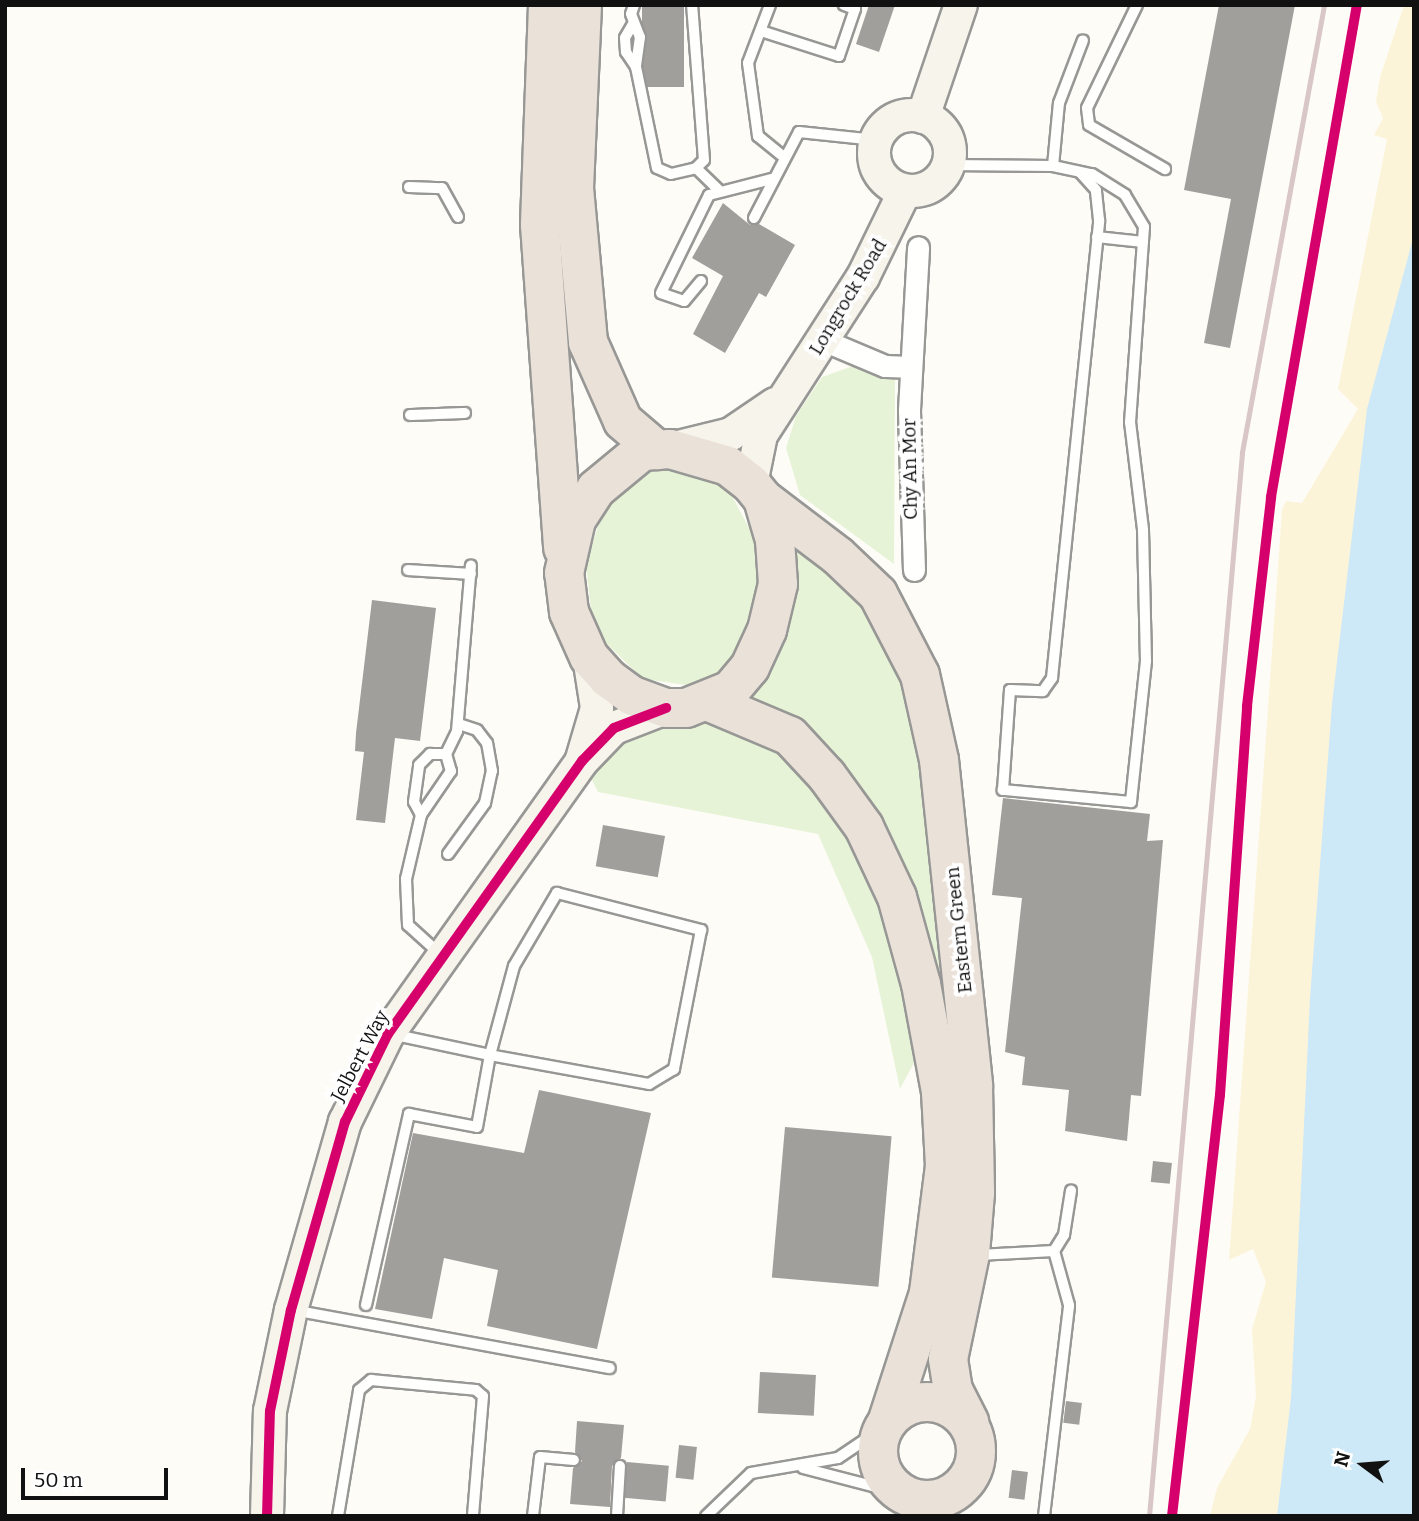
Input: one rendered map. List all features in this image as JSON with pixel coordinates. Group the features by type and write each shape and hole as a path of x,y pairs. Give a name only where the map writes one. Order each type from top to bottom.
{"highway":[{"path":"548,5 540,225 564,573 569,612 589,657 631,695 666,708 707,701 731,690 750,667 767,630 778,584 775,540 757,492 728,466 664,449 642,451 619,466 596,489 576,520 564,573"},
{"path":"582,5 574,188 588,342 624,421 664,449"},
{"name":"Eastern Green","path":"757,492 838,556 878,594 920,675 939,760 958,907 973,1086 975,1193 970,1254 948,1359 953,1390 969,1422"},
{"path":"707,701 790,736 827,776 864,827 897,897 921,984 941,1092 945,1166 929,1293 886,1424 878,1460 907,1502 944,1498 968,1479 975,1464"},
{"path":"886,1424 904,1407 929,1402 969,1422 975,1464 975,1516"}],"street":[{"path":"923,117 961,5"},
{"path":"900,117 923,117 942,131 948,165 938,181 923,190 905,191 882,178 876,166 876,140 900,117"},
{"name":"Longrock Road","path":"757,492 761,435 823,340 892,223 905,191"},
{"name":"Chy An Mor","path":"914,570 910,368 918,247"},
{"path":"823,340 885,366 910,368"},
{"name":"Longrock Road","path":"664,449 731,434 782,399"},
{"name":"Jelbert Way","path":"582,761 597,708 589,657"},
{"name":"Jelbert Way","path":"267,1516 270,1411 291,1310 345,1122 388,1034 582,761 614,729 666,708"}],"lane":[{"path":"634,5 633,24 640,37 636,67 657,168 671,174 696,168 704,160 692,5"},
{"path":"770,5 748,63 758,136 784,157"},
{"path":"761,31 839,56 855,9 844,5"},
{"path":"1137,5 1087,108 1089,125 1165,169"},
{"path":"1053,166 1059,103 1083,40"},
{"path":"754,218 772,179 799,132 876,140"},
{"path":"948,165 1053,166 1080,172 1125,195 1144,227 1130,422 1143,530 1146,661 1131,802 1003,790 1010,691 1043,691 1052,678 1100,202 1080,172"},
{"path":"696,168 718,189"},
{"path":"701,281 684,300 662,293 709,195 718,189 772,179"},
{"path":"408,187 442,188 458,217"},
{"path":"1097,237 1143,242"},
{"path":"410,415 465,414"},
{"path":"408,570 471,570 458,724 446,754"},
{"path":"448,854 485,803 492,771 487,743 477,730 458,724"},
{"path":"421,815 414,802 419,765 430,754 446,754"},
{"path":"442,955 419,937 406,916 406,878 421,815 448,779 452,763 446,754"},
{"path":"366,1305 409,1114 477,1126 490,1055 514,966 557,893 701,930 674,1069 649,1084 490,1055 388,1034"},
{"path":"1044,1516 1069,1305 1054,1251 1064,1235 1071,1191"},
{"path":"970,1254 998,1258 1054,1251"},
{"path":"291,1310 610,1368"},
{"path":"338,1516 359,1390 372,1380 476,1390 483,1396 473,1516"},
{"path":"706,1516 751,1474 803,1468 838,1458 886,1424"},
{"path":"533,1516 540,1457 574,1460"},
{"path":"617,1516 620,1466"},
{"path":"803,1468 907,1502"}],"green space":[{"path":"856,365 895,378 894,564 800,495 786,448 796,416 822,377"},
{"path":"667,464 712,477 731,494 757,543 760,599 748,635 727,667 694,686 643,679 605,642 591,610 586,565 605,504 640,472"},
{"path":"775,540 838,556 920,675 948,999 900,1089 872,957 818,834 598,792 582,761 731,690"}],"sand":[{"path":"1404,5 1414,5 1414,1516 1210,1516 1217,1488 1250,1429 1256,1396 1252,1329 1266,1282 1253,1249 1229,1260 1282,510 1286,501 1302,503 1358,409 1338,389 1387,139 1374,135 1383,118 1376,102 1380,77"}],"water":[{"path":"1414,235 1414,1516 1277,1516 1291,1398 1310,998 1332,704 1367,409"}],"building":[{"path":"642,5 684,5 684,87 642,87"},
{"path":"869,5 895,5 879,52 856,44"},
{"path":"1219,5 1295,5 1230,348 1204,343 1231,199 1184,190"},
{"path":"723,203 750,225 759,224 795,245 766,297 759,293 725,353 693,334 723,276 692,258"},
{"path":"372,600 436,608 420,741 395,738 385,823 356,820 364,752 355,751 356,733"},
{"path":"1003,798 1150,814 1147,841 1163,840 1141,1096 1131,1095 1127,1141 1065,1131 1069,1090 1022,1085 1025,1057 1005,1052 1022,898 992,895"},
{"path":"603,825 665,836 658,877 596,866"},
{"path":"539,1090 651,1113 597,1349 487,1326 498,1270 444,1258 432,1319 375,1309 413,1133 524,1153"},
{"path":"785,1127 892,1136 878,1287 772,1277"},
{"path":"1153,1161 1172,1163 1170,1184 1151,1182"},
{"path":"760,1372 816,1375 814,1416 758,1413"},
{"path":"1066,1401 1082,1403 1079,1425 1063,1423"},
{"path":"577,1421 624,1425 621,1458 612,1466 610,1507 570,1504 573,1468 582,1461 575,1452"},
{"path":"679,1445 697,1447 693,1480 676,1478"},
{"path":"627,1462 669,1466 666,1502 624,1498"},
{"path":"1012,1470 1028,1472 1024,1500 1009,1498"}],"railway":[{"path":"1149,1516 1242,452 1324,5"}],"cycle path":[{"path":"1172,1516 1220,1095 1247,706 1271,497 1357,5"},
{"path":"267,1516 270,1411 291,1310 345,1122 388,1034 582,761 614,728 666,708"}]}
